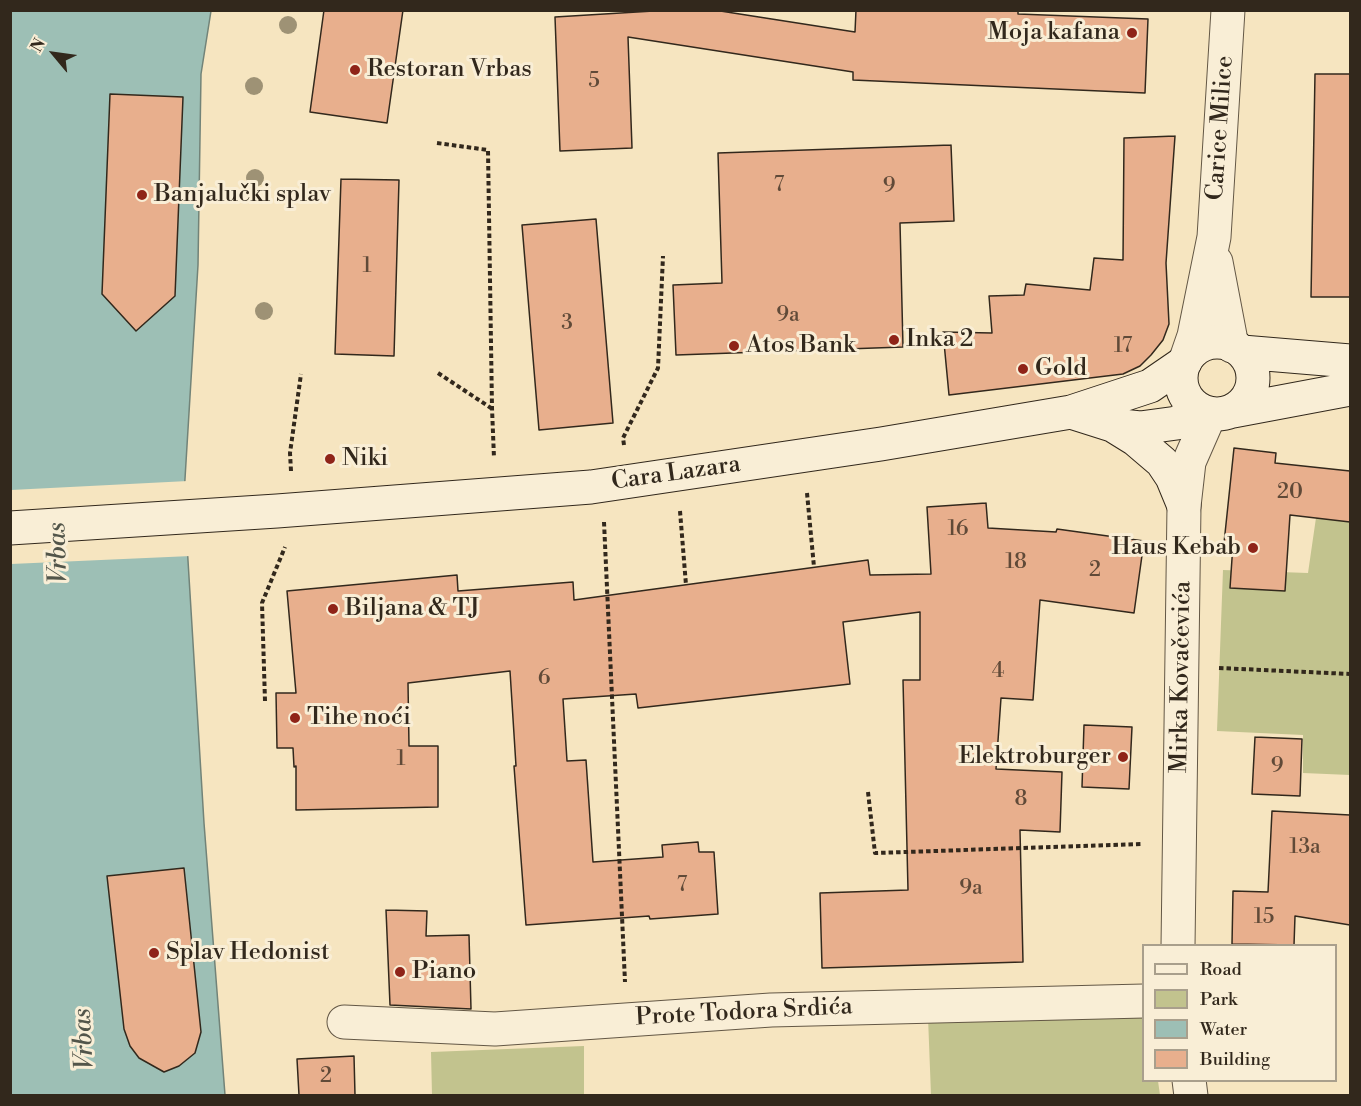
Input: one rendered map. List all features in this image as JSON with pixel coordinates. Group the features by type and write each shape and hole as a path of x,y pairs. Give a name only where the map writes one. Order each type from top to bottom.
{"street":[{"name":"Carice Milice","path":"1185,362 1194,336 1213,245 1228,10"},
{"name":"Carice Milice","path":"1213,245 1237,349"},
{"path":"1237,349 1249,362 1252,372 1249,395 1242,404 1214,412 1192,405 1183,390 1182,372 1185,362 1201,346 1211,343 1222,343 1237,349 1350,361"},
{"name":"Cara Lazara","path":"10,528 277,511 591,487 881,444 1071,412 1150,386 1185,362"},
{"name":"Cara Lazara","path":"1071,412 1112,425 1140,428 1167,426 1214,412 1350,389"},
{"name":"Mirka Kovačevića","path":"1178,944 1184,506 1189,462 1214,412"},
{"path":"1112,425 1135,439 1162,462 1172,477 1184,506"},
{"name":"Prote Todora Srdića","path":"344,1022 495,1029 771,1010 1142,1001"}],"path":[{"path":"437,143 488,150 495,465"},
{"path":"623,438 658,368 663,256"},
{"path":"438,373 492,408"},
{"path":"291,473 291,453 301,374"},
{"path":"807,488 814,567"},
{"path":"679,503 686,585"},
{"path":"604,512 626,1019"},
{"path":"265,701 262,603 286,544"},
{"path":"1182,662 1211,668 1350,674"},
{"path":"868,792 875,853 1179,843"}],"green space":[{"path":"1318,504 1350,508 1350,775 1303,773 1303,735 1217,731 1223,570 1308,573"},
{"path":"1142,1016 1142,1082 1158,1082 1160,1095 931,1095 928,1017"},
{"path":"584,1046 584,1095 432,1095 431,1052"}],"water":[{"name":"Vrbas","path":"10,11 211,11 201,74 198,265 184,495 204,823 225,1095 11,1095"}],"pier":[{"path":"188,481 191,556 11,564 11,490"}],"building":[{"name":"Restoran Vrbas","path":"324,10 403,10 387,123 310,112"},
{"path":"670,10 714,10 855,32 856,10 1018,10 1018,14 1148,19 1145,93 853,80 853,72 628,37 632,148 560,151 555,17"},
{"path":"1315,74 1350,74 1350,297 1311,297"},
{"name":"Banjalučki splav","path":"110,94 183,97 175,296 136,331 102,294"},
{"path":"1175,136 1166,263 1169,324 1163,340 1151,355 1140,366 1123,374 949,395 943,332 992,333 989,296 1024,295 1026,284 1090,290 1094,258 1123,260 1124,138"},
{"path":"951,145 954,221 900,223 903,347 676,355 673,285 722,283 718,153"},
{"path":"341,179 399,180 394,356 335,354"},
{"path":"596,219 613,423 539,430 522,225"},
{"path":"1234,448 1276,453 1275,463 1350,471 1350,522 1290,515 1285,591 1230,588 1233,544 1224,543"},
{"path":"986,503 988,528 1056,532 1057,529 1144,541 1134,613 1040,600 1033,700 1001,698 996,769 1062,772 1060,832 1020,830 1023,962 822,968 820,893 908,890 903,680 920,680 920,612 843,622 850,684 638,708 636,694 563,699 567,761 586,760 593,862 663,857 662,845 698,842 699,852 714,852 718,914 650,919 649,916 526,925 514,766 516,766 510,671 408,683 409,746 438,746 438,807 296,810 296,766 294,767 293,748 277,748 276,693 296,693 287,591 457,575 458,591 573,582 574,600 868,560 870,575 931,574 927,507"},
{"path":"1084,725 1132,727 1129,789 1082,787"},
{"path":"1255,737 1302,739 1300,796 1252,794"},
{"path":"1272,811 1350,815 1350,925 1295,916 1294,944 1232,944 1233,891 1268,892"},
{"name":"Splav Hedonist","path":"184,868 201,1032 195,1053 179,1066 164,1072 139,1058 130,1046 124,1029 107,876"},
{"path":"386,910 427,911 426,936 469,935 471,1009 390,1005"},
{"path":"354,1056 355,1095 299,1095 297,1059"}],"place":[{"name":"Moja kafana","path":"1132,33"},
{"name":"Restoran Vrbas","path":"355,70"},
{"name":"Banjalučki splav","path":"142,195"},
{"name":"Inka 2","path":"894,340"},
{"name":"Atos Bank","path":"734,346"},
{"name":"Gold","path":"1023,369"},
{"name":"Niki","path":"330,459"},
{"name":"Haus Kebab","path":"1253,548"},
{"name":"Biljana & TJ","path":"333,609"},
{"name":"Tihe noći","path":"295,718"},
{"name":"Elektroburger","path":"1123,757"},
{"name":"Splav Hedonist","path":"154,953"},
{"name":"Piano","path":"400,972"}]}
